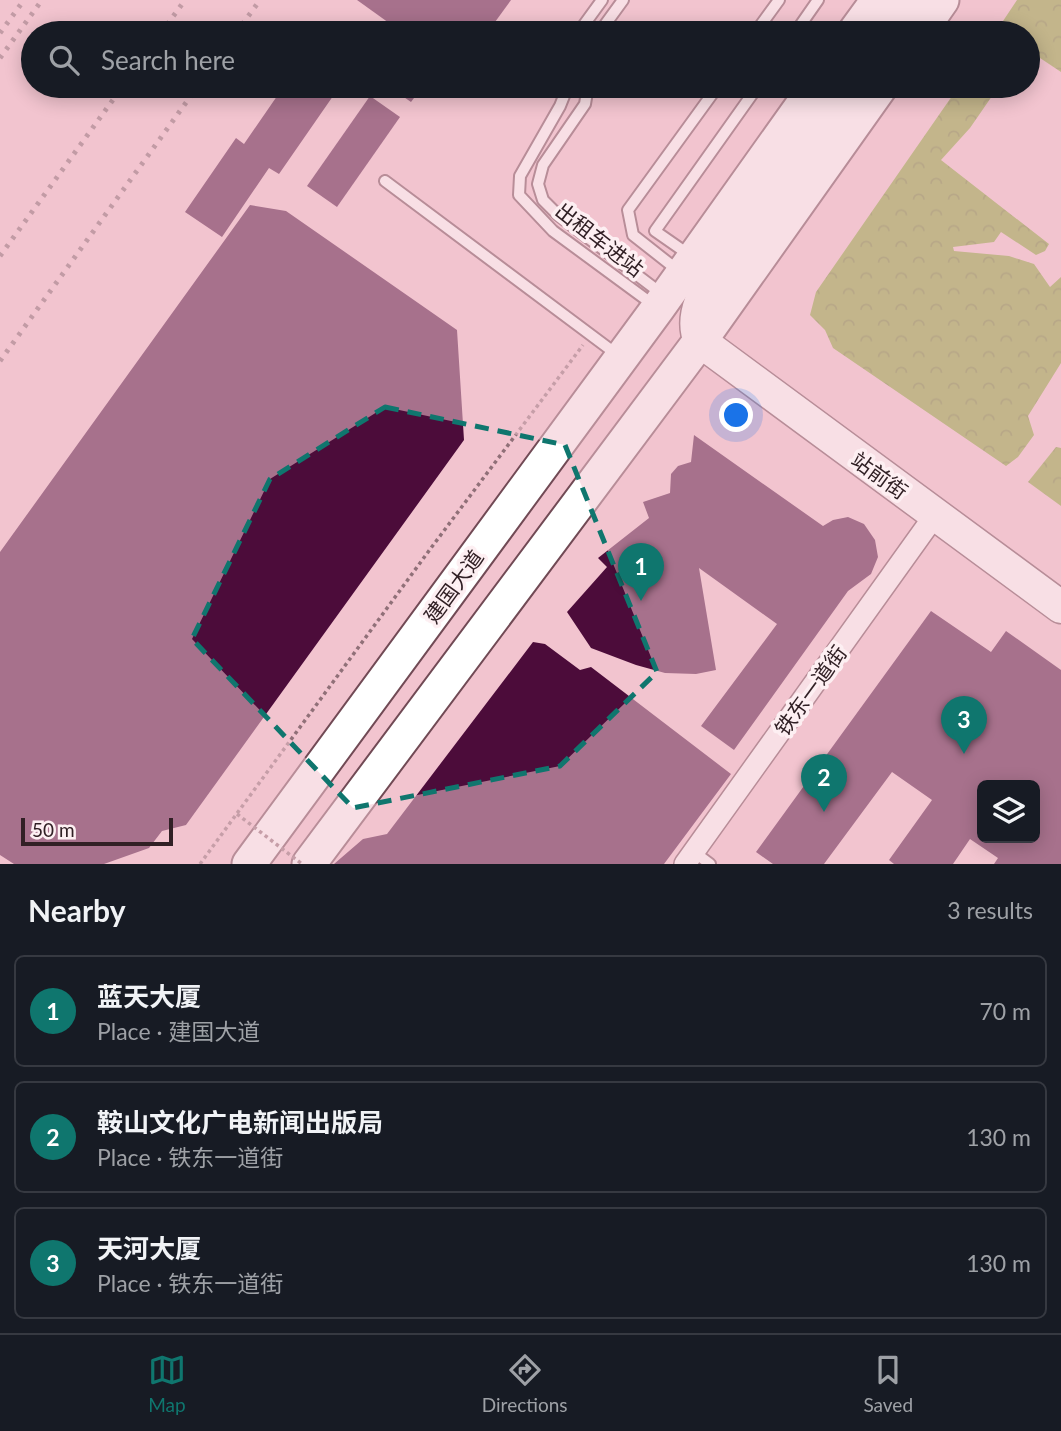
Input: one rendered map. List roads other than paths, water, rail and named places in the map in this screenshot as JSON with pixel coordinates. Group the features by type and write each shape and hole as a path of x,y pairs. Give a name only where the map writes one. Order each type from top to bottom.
{"highway":[{"path":"863,21 878,0"},
{"path":"927,21 942,0"},
{"name":"建国大道","path":"249,864 675,284 807,98"},
{"path":"309,864 700,341 872,98"}],"main road":[{"path":"892,21 907,0"},
{"path":"700,341 695,330 696,317 706,289 839,98"},
{"name":"站前街","path":"700,341 1061,607"}],"street":[{"name":"铁东一道街","path":"696,860 935,515"}],"lane":[{"path":"587,21 602,0"},
{"path":"608,21 623,0"},
{"path":"764,21 779,0"},
{"path":"803,21 818,0"},
{"name":"出租车进站","path":"563,98 520,176 519,195 553,231 675,284"},
{"path":"586,98 585,104 543,165 538,184 543,200 558,215 675,284"},
{"path":"675,284 633,235 628,210 709,98"},
{"name":"出租车进站","path":"675,284 655,231 749,98"},
{"path":"385,181 621,358"}],"railway":[{"path":"0,33 24,0"},
{"path":"27,21 42,0"},
{"path":"170,21 185,0"},
{"path":"245,21 260,0"},
{"path":"0,58 21,29"},
{"path":"0,256 114,98"},
{"path":"0,361 189,98"}],"place":[{"name":"蓝天大厦","path":"641,601"},
{"name":"天河大厦","path":"964,754"},
{"name":"鞍山文化广电新闻出版局","path":"824,812"}]}
